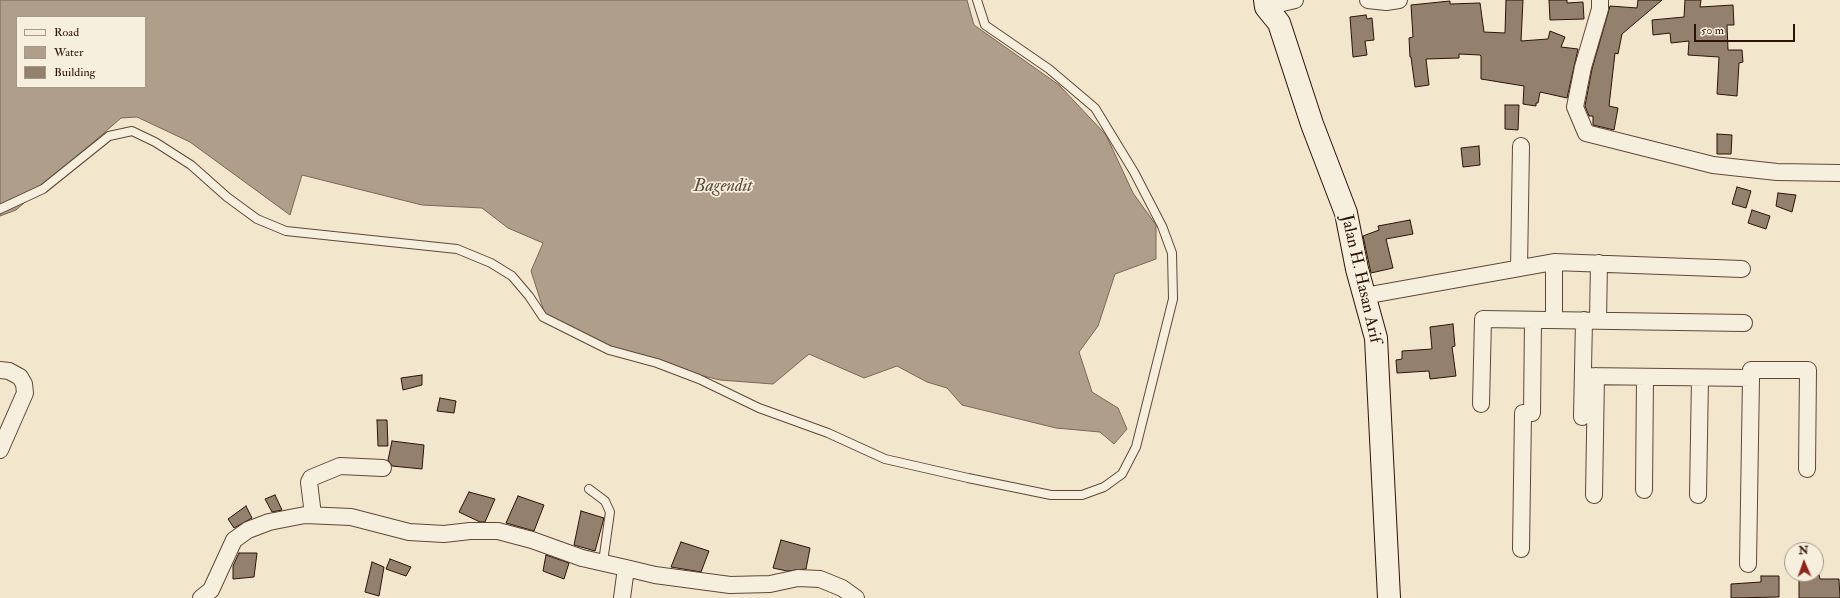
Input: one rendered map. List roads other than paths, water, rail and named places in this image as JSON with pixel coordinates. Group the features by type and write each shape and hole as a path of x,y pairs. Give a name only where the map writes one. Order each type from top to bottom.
{"main road":[{"name":"Jalan H. Hasan Arif","path":"1265,3 1279,23 1312,124 1346,213 1364,296 1376,338 1389,598"}],"street":[{"path":"1265,3 1295,0"},
{"path":"1368,0 1386,2 1399,0"},
{"path":"1600,0 1600,9 1583,67 1575,107 1586,134 1713,166 1770,171 1840,173"},
{"path":"1519,268 1521,146"},
{"path":"1364,296 1554,262 1742,269"},
{"path":"1554,262 1554,320"},
{"path":"1594,495 1590,376 1591,320 1599,263"},
{"path":"1481,404 1482,319 1744,323"},
{"path":"1521,549 1523,413 1532,413 1533,320"},
{"path":"0,370 9,371 20,377 24,384 25,393 0,450"},
{"path":"1748,564 1751,370 1808,370 1807,469"},
{"path":"1590,376 1751,378"},
{"path":"1582,417 1590,376"},
{"path":"1644,490 1645,377"},
{"path":"1698,495 1700,378"},
{"path":"313,515 309,482 310,478 340,466 383,468"},
{"path":"202,598 211,590 234,540 248,530 269,522 305,515 351,517 409,532 444,534 470,531 498,531 532,540 582,558 656,575 730,585 770,584 798,578 820,579 842,588 856,598"},
{"path":"622,598 626,568"}],"lane":[{"path":"0,209 43,189 109,136 132,131 155,142 192,165 227,197 257,220 286,231 457,249 491,262 512,276 529,296 543,317 609,350 657,363 692,376 759,408 828,433 885,459 1052,496 1082,495 1104,487 1122,474 1136,447 1173,299 1172,253 1162,226 1134,172 1095,108 1049,70 985,25 977,0"},
{"path":"590,489 605,502 610,512 603,562"}],"water":[{"name":"Bagendit","path":"0,0 967,0 974,25 1059,85 1106,135 1133,193 1156,225 1156,259 1115,274 1098,326 1079,352 1092,392 1118,408 1127,429 1114,444 1100,432 1056,428 962,405 947,388 927,382 897,366 864,378 809,354 773,384 720,380 604,352 548,324 531,271 543,243 508,228 482,208 422,205 302,175 290,215 190,142 137,117 121,118 16,210 0,216"}]}
